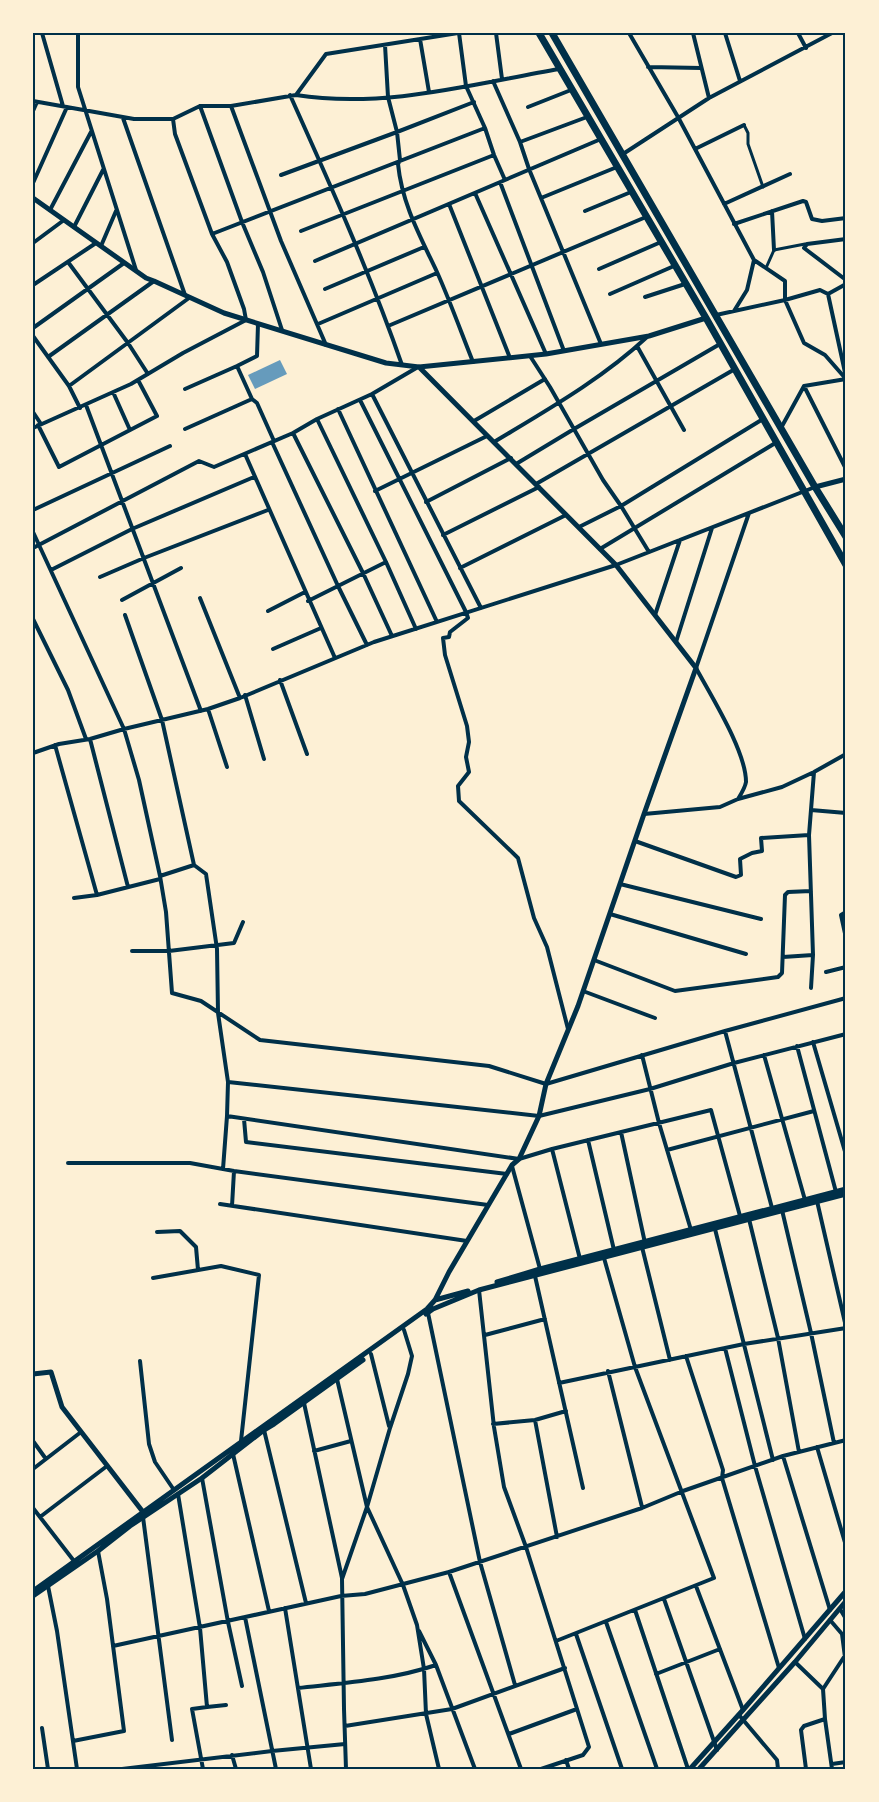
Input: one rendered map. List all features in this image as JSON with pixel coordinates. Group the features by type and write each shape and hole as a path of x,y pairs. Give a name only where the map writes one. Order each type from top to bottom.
{"main road":[{"path":"539,33 706,318 846,565"},
{"path":"552,33 846,537"}],"street":[{"path":"33,183 65,106 42,33"},
{"path":"78,33 78,87 136,271"},
{"path":"296,95 326,54 458,33 466,86 485,128 531,265 564,351"},
{"path":"496,33 502,79"},
{"path":"629,33 678,117 754,260 785,281 785,300 804,343 825,355 846,379"},
{"path":"693,33 709,98"},
{"path":"725,33 740,81"},
{"path":"798,33 806,48"},
{"path":"622,154 709,98 832,33"},
{"path":"420,39 429,92"},
{"path":"385,45 388,97 397,132 402,191 412,220 437,273 473,362"},
{"path":"648,67 701,68"},
{"path":"33,111 35,101 134,120 173,119 200,106 231,106 290,95 315,98 388,97 560,69"},
{"path":"493,81 602,344"},
{"path":"528,107 572,90"},
{"path":"290,95 355,245 402,366"},
{"path":"281,176 474,102"},
{"path":"200,106 242,222 263,272 282,331"},
{"path":"231,106 281,241 327,345"},
{"path":"520,142 587,116"},
{"path":"123,117 187,297"},
{"path":"173,119 175,134 212,234 227,262 246,320"},
{"path":"695,149 744,126 763,187"},
{"path":"212,234 485,128"},
{"path":"51,210 91,131"},
{"path":"315,261 601,139"},
{"path":"301,231 494,155"},
{"path":"541,198 617,167"},
{"path":"74,227 103,169"},
{"path":"724,204 790,174"},
{"path":"585,211 631,192"},
{"path":"475,193 546,354"},
{"path":"33,198 136,271 187,297 224,313 258,324 402,366 419,367 546,354 649,336 706,318"},
{"path":"734,224 803,201 806,202 812,219 822,221 846,218"},
{"path":"449,204 510,358"},
{"path":"33,285 98,244 117,210"},
{"path":"766,268 774,250 772,211"},
{"path":"388,326 646,217"},
{"path":"33,243 64,220"},
{"path":"774,250 846,239"},
{"path":"599,269 661,242"},
{"path":"807,244 804,248 846,282 828,294"},
{"path":"325,289 424,247"},
{"path":"733,312 747,290 754,260"},
{"path":"68,261 148,374"},
{"path":"33,328 124,263"},
{"path":"610,294 675,266"},
{"path":"318,324 437,273"},
{"path":"48,357 154,281"},
{"path":"645,297 685,284"},
{"path":"715,315 820,290 828,294"},
{"path":"828,294 846,379"},
{"path":"69,386 187,297"},
{"path":"37,426 114,393 246,320"},
{"path":"185,389 257,356 258,324"},
{"path":"33,336 69,386 80,408"},
{"path":"494,442 559,403 649,336"},
{"path":"516,464 720,344"},
{"path":"637,346 684,430"},
{"path":"530,356 603,480 649,552"},
{"path":"237,366 252,399 257,403 338,586 367,645"},
{"path":"33,548 199,461 214,467 245,454 360,400 419,367"},
{"path":"419,367 616,565 696,668 729,728 744,766 746,785 738,799"},
{"path":"443,536 537,485 735,369"},
{"path":"474,421 545,379"},
{"path":"804,386 846,379"},
{"path":"33,412 37,426 59,467 157,416 138,380"},
{"path":"781,429 804,386"},
{"path":"804,386 846,469"},
{"path":"114,393 130,431"},
{"path":"372,393 411,474 481,608"},
{"path":"185,429 252,399"},
{"path":"360,400 468,618 450,632 449,637 443,639 445,655 467,726 469,742 466,757 469,772 458,786 459,801 518,858 534,918 547,947 568,1030"},
{"path":"86,405 201,711"},
{"path":"338,409 437,622"},
{"path":"317,419 416,629"},
{"path":"579,527 621,506 763,419"},
{"path":"293,433 392,636"},
{"path":"375,491 488,435"},
{"path":"600,549 777,442"},
{"path":"33,510 170,446"},
{"path":"245,454 335,658"},
{"path":"426,502 511,458"},
{"path":"51,570 132,529 254,477"},
{"path":"33,753 55,745 208,709 367,645 616,565 805,490 846,479"},
{"path":"100,578 144,558 268,510"},
{"path":"519,1160 539,1116 546,1084 583,991 750,512"},
{"path":"460,568 566,515"},
{"path":"676,642 713,527"},
{"path":"33,532 124,729 139,780 160,878 166,912 172,993 201,1001 260,1040 489,1066 546,1084 846,998"},
{"path":"655,615 680,540"},
{"path":"308,601 386,562"},
{"path":"122,600 181,568"},
{"path":"268,611 305,592"},
{"path":"200,598 242,696 264,759"},
{"path":"125,615 162,720 194,865 206,874 217,946 218,1013 228,1082 223,1169"},
{"path":"33,619 68,690 88,739 128,887"},
{"path":"273,649 321,628"},
{"path":"280,680 307,754"},
{"path":"208,709 227,767"},
{"path":"55,745 97,895"},
{"path":"644,814 720,807 738,799 782,787 846,754"},
{"path":"811,988 813,955 809,835 813,772"},
{"path":"811,810 846,813"},
{"path":"634,840 735,877 741,875 740,859 762,851 761,838 809,835"},
{"path":"74,898 128,887 194,865"},
{"path":"620,884 761,919"},
{"path":"594,960 675,991 778,977 782,973 785,894 811,891"},
{"path":"846,912 841,915 846,938"},
{"path":"610,914 746,954"},
{"path":"132,951 169,951 234,943 243,922"},
{"path":"783,957 813,955"},
{"path":"826,972 846,967"},
{"path":"583,991 655,1018"},
{"path":"725,1031 772,1208"},
{"path":"228,1082 539,1116 650,1089 734,1063 846,1035"},
{"path":"813,1042 846,1155"},
{"path":"796,1046 836,1192"},
{"path":"642,1055 658,1123 691,1230"},
{"path":"764,1055 805,1200"},
{"path":"33,1591 176,1492 241,1442 427,1310 435,1300 512,1165 519,1160 552,1149 711,1110 740,1216"},
{"path":"667,1150 814,1111"},
{"path":"227,1116 519,1160"},
{"path":"244,1119 246,1142 507,1174"},
{"path":"621,1132 670,1360"},
{"path":"588,1140 614,1251"},
{"path":"552,1149 580,1260"},
{"path":"68,1163 190,1163 488,1205"},
{"path":"512,1165 540,1269"},
{"path":"232,1206 234,1171"},
{"path":"176,1492 202,1478 264,1430 428,1313 461,1297 479,1290 604,1258 740,1216 846,1189"},
{"path":"435,1300 540,1269 714,1229 846,1194"},
{"path":"559,1383 744,1344 846,1327 817,1201"},
{"path":"220,1204 467,1241"},
{"path":"782,1210 834,1443"},
{"path":"749,1219 778,1338 799,1452"},
{"path":"714,1229 772,1460"},
{"path":"157,1232 180,1231 196,1247 198,1269"},
{"path":"556,1641 714,1578 635,1367 604,1258"},
{"path":"153,1278 221,1266 259,1275 241,1442"},
{"path":"535,1276 583,1488"},
{"path":"479,1290 494,1424 504,1487 526,1547 589,1747 583,1755 541,1769"},
{"path":"428,1313 480,1562 514,1685"},
{"path":"484,1335 545,1319"},
{"path":"342,1579 367,1508 408,1374 412,1356 404,1330"},
{"path":"725,1348 755,1466 805,1639"},
{"path":"371,1354 390,1428"},
{"path":"686,1356 723,1470 722,1478 780,1669"},
{"path":"140,1361 148,1444 155,1462 176,1492 200,1628 207,1707"},
{"path":"608,1371 642,1508"},
{"path":"33,1374 51,1372 62,1407 143,1515 172,1740"},
{"path":"337,1379 367,1508 403,1585 475,1769"},
{"path":"304,1403 342,1579 346,1769"},
{"path":"494,1424 535,1420 566,1411"},
{"path":"535,1420 557,1537"},
{"path":"264,1430 306,1603"},
{"path":"33,1469 81,1431"},
{"path":"113,1646 306,1603 365,1594 403,1585 557,1537 783,1456 846,1440"},
{"path":"33,1441 46,1459"},
{"path":"314,1452 351,1441"},
{"path":"817,1447 846,1546"},
{"path":"233,1454 269,1611"},
{"path":"783,1456 830,1610"},
{"path":"40,1517 107,1466"},
{"path":"202,1478 242,1686"},
{"path":"33,1508 74,1562"},
{"path":"33,1596 98,1551 143,1515"},
{"path":"73,1741 124,1731 107,1599 98,1551"},
{"path":"449,1572 521,1769"},
{"path":"48,1586 57,1631 77,1769"},
{"path":"696,1586 744,1720 777,1760 778,1769"},
{"path":"635,1610 689,1769 780,1669 846,1591"},
{"path":"664,1599 717,1750"},
{"path":"698,1760 701,1768 846,1601"},
{"path":"285,1608 311,1769"},
{"path":"840,1609 846,1619"},
{"path":"245,1617 276,1769"},
{"path":"830,1620 842,1634 846,1665"},
{"path":"606,1622 657,1769"},
{"path":"417,1625 424,1669 426,1714 439,1769"},
{"path":"576,1634 622,1769"},
{"path":"656,1674 720,1649"},
{"path":"845,1656 823,1689 832,1766 846,1762"},
{"path":"795,1662 823,1689"},
{"path":"298,1688 343,1683 436,1665"},
{"path":"345,1726 452,1709 565,1668"},
{"path":"203,1769 192,1709 226,1705"},
{"path":"509,1734 577,1709"},
{"path":"806,1769 801,1730 804,1726 825,1719"},
{"path":"42,1728 48,1769"},
{"path":"122,1769 162,1766 272,1750 345,1744"},
{"path":"232,1755 236,1769"},
{"path":"566,1760 569,1769"}],"water":[{"path":"280,360 287,374 255,389 248,375"}]}
